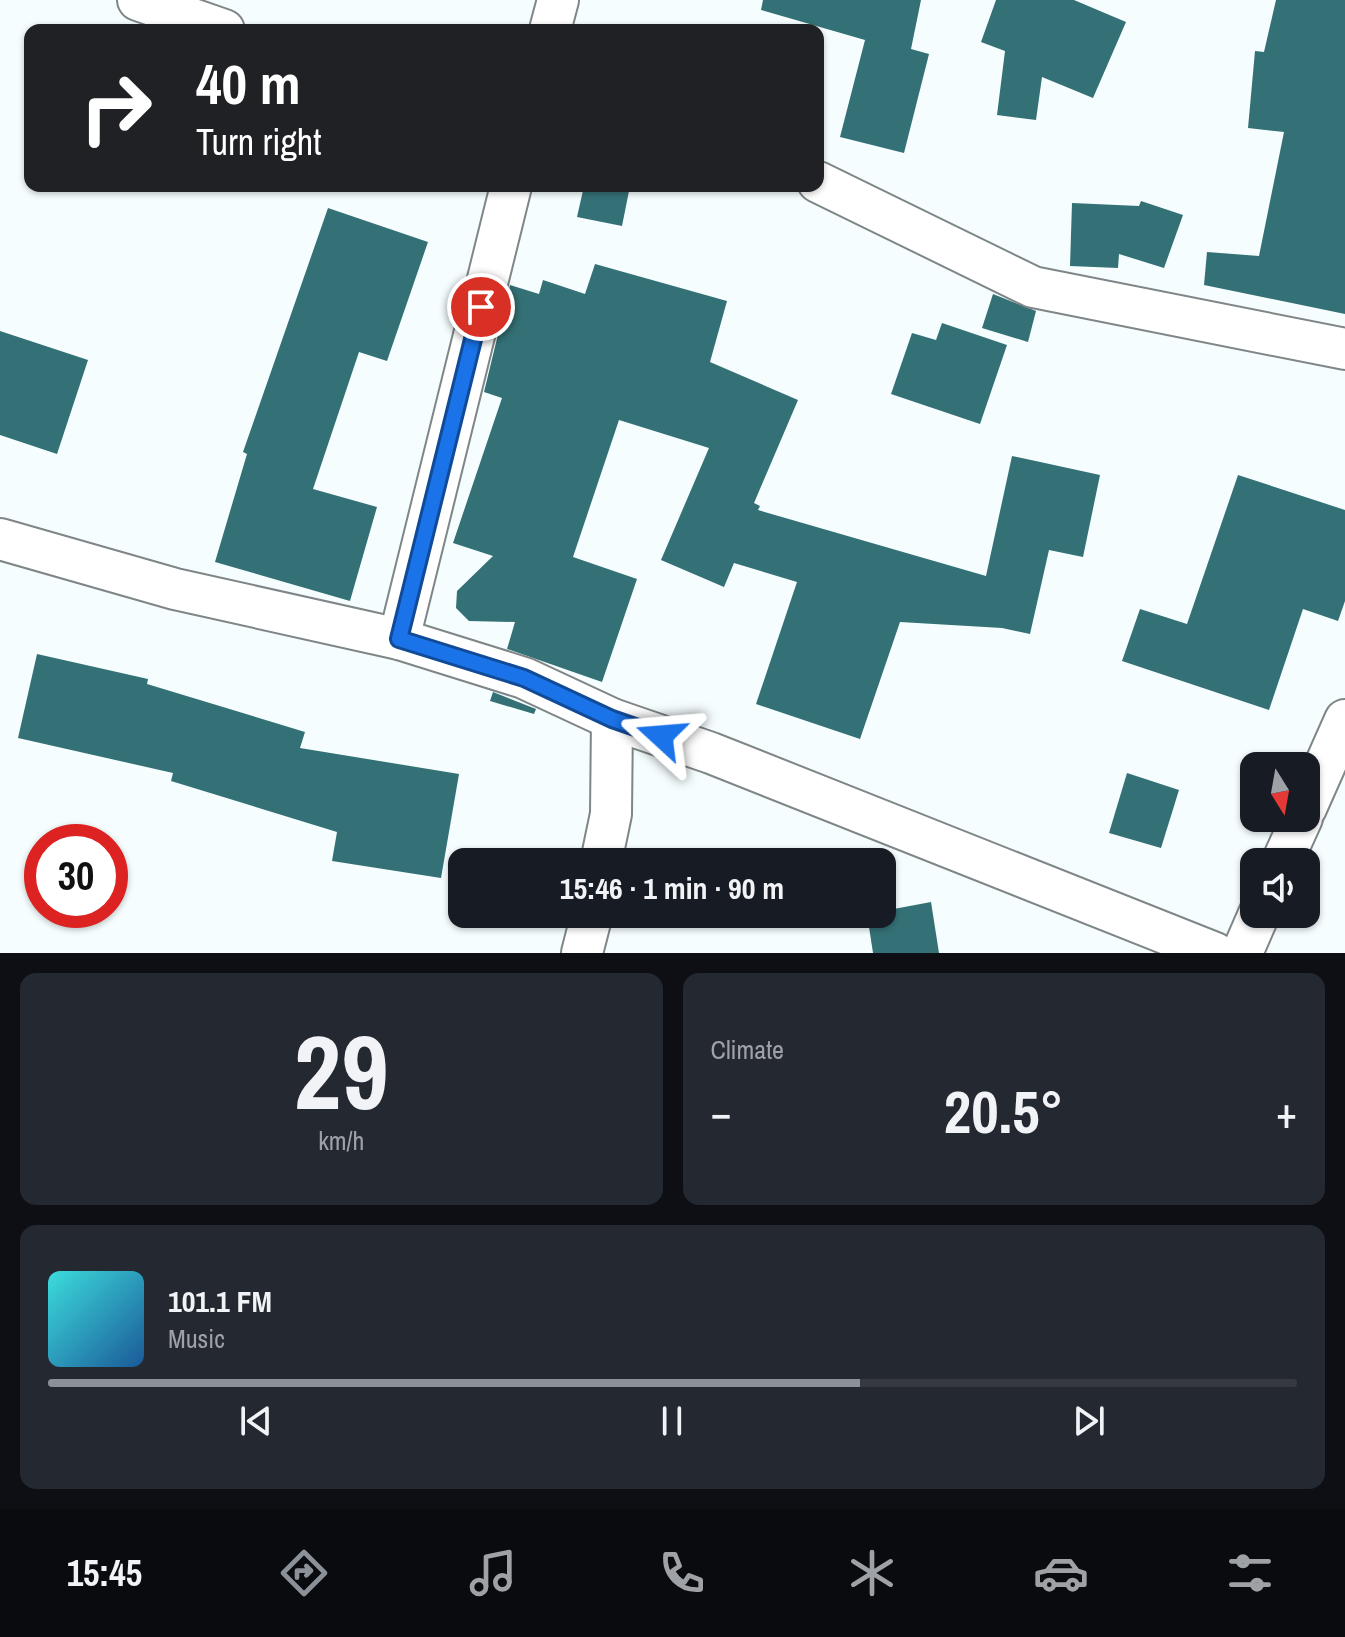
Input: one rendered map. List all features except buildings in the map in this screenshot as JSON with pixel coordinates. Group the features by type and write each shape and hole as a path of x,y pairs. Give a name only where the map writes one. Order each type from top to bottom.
{"street":[{"path":"138,0 207,24"},
{"path":"552,24 558,0"},
{"path":"824,185 1033,287 1345,349"},
{"path":"399,639 510,192"},
{"path":"0,539 175,589 399,639 524,678 612,719 711,753 1215,953"},
{"path":"604,848 611,814 612,719"},
{"path":"1320,776 1345,720"},
{"path":"582,953 588,928"},
{"path":"1242,953 1253,928"}],"route":[{"path":"481,307 399,639 524,678 612,719 661,736"}]}
